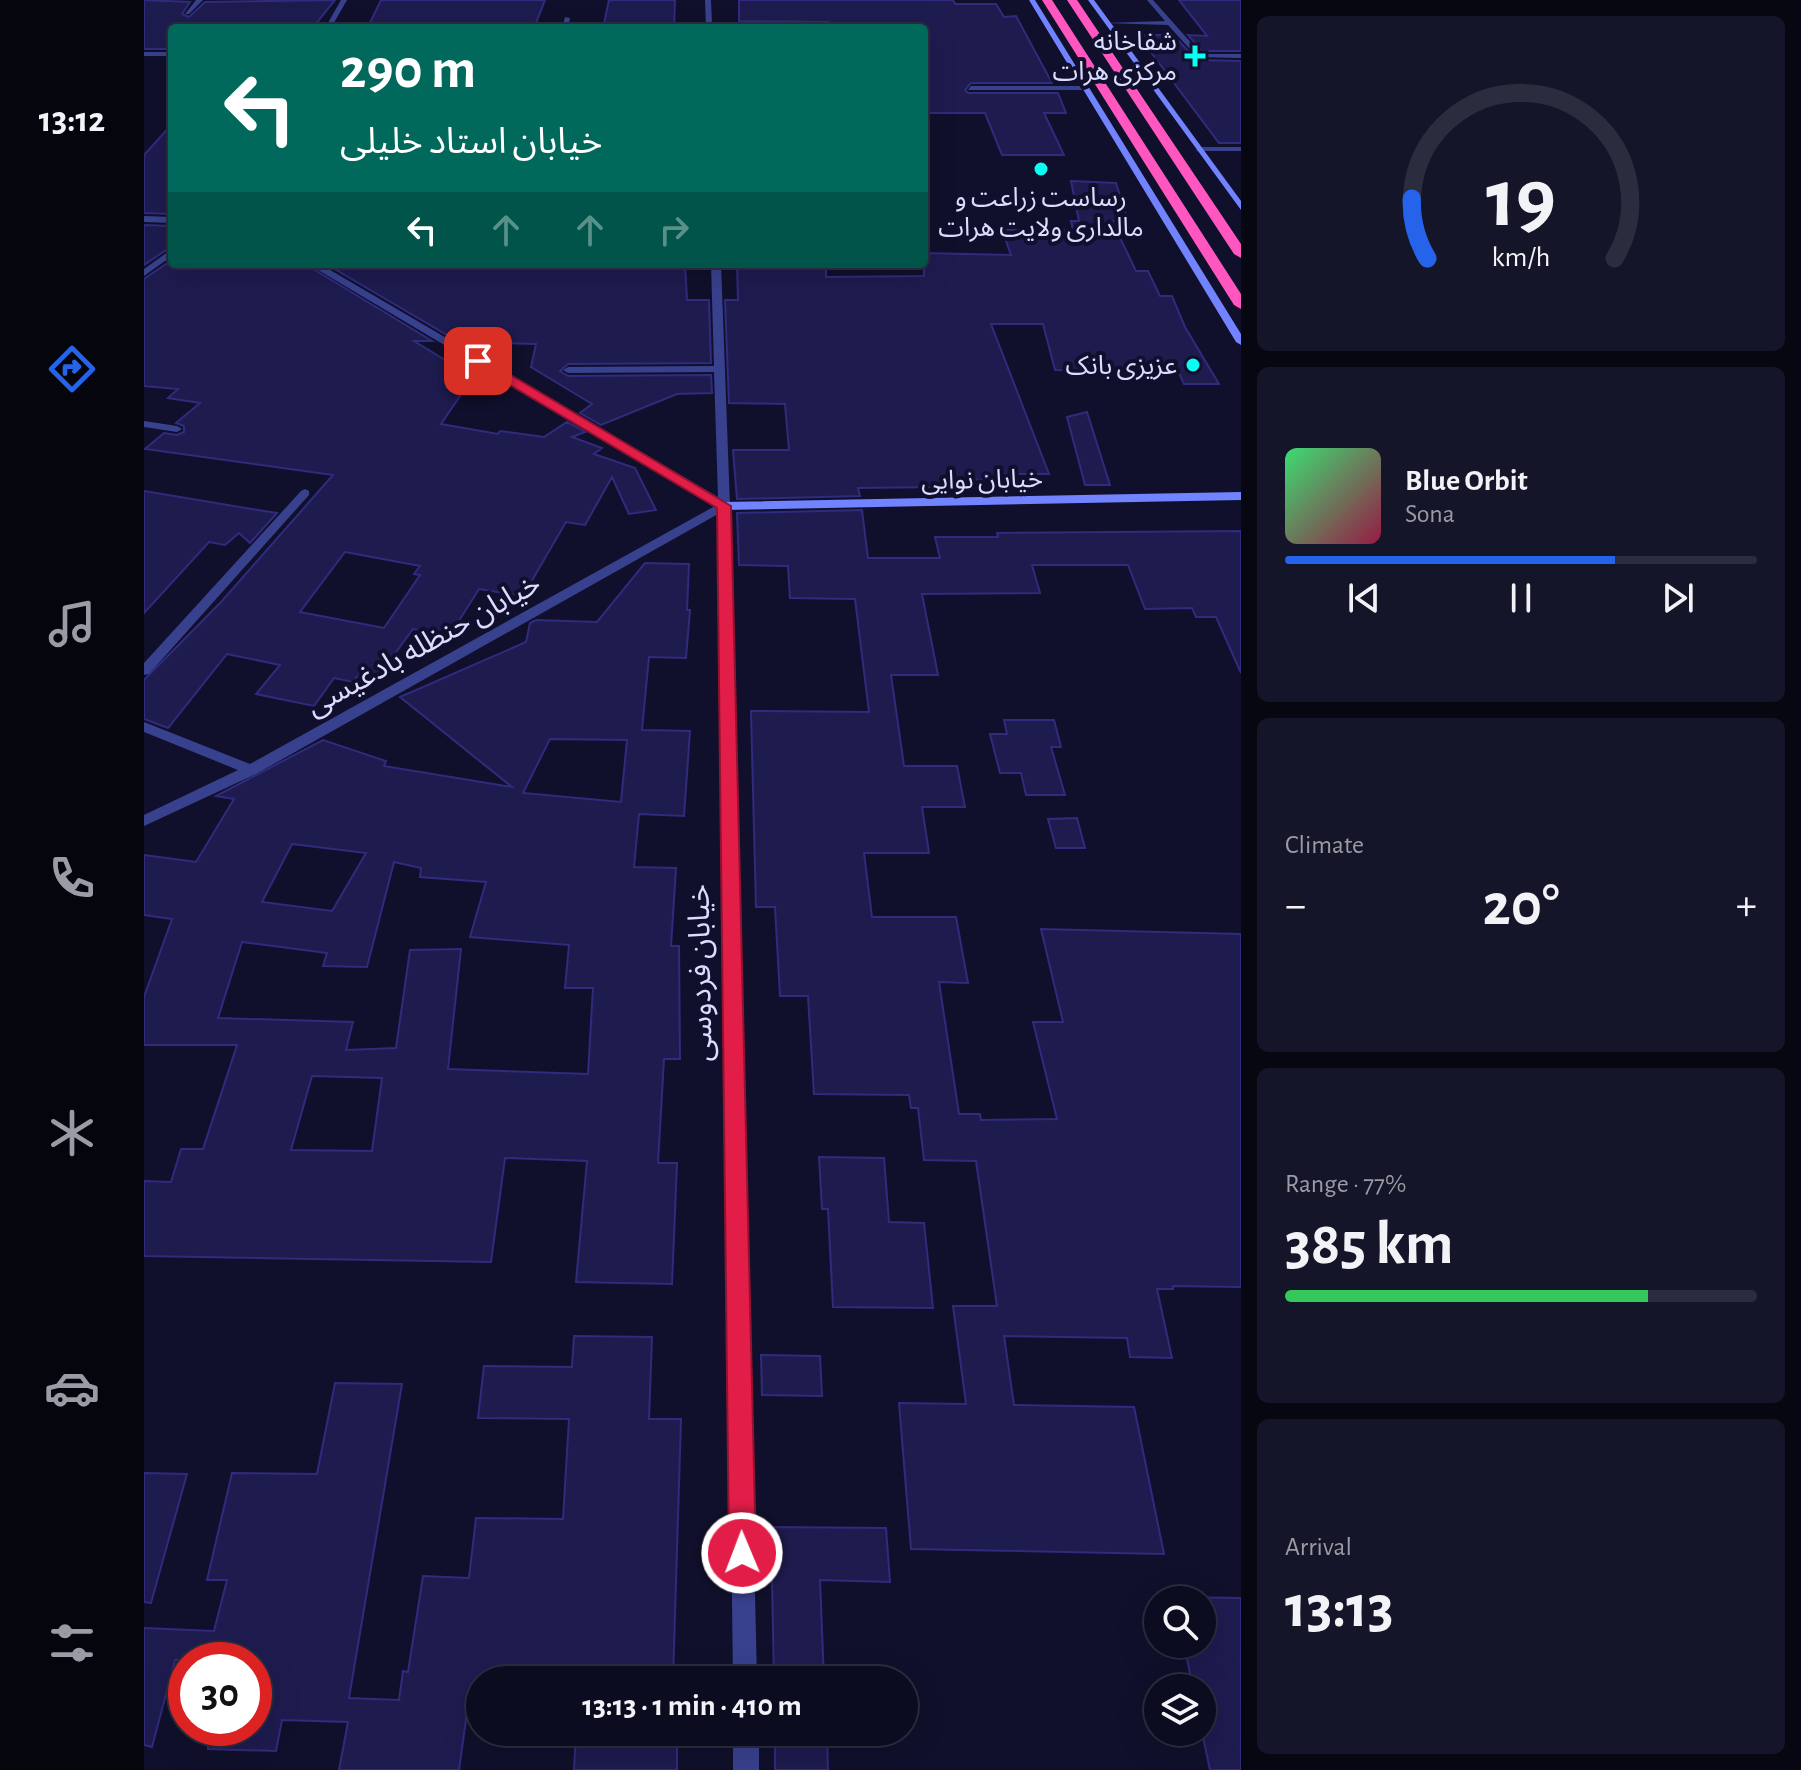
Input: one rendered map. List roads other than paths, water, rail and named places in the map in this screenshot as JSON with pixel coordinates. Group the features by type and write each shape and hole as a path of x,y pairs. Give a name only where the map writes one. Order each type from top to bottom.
{"highway":[{"path":"1047,0 1241,305"},
{"path":"1072,0 1241,254"},
{"path":"1061,23 1107,23"}],"street":[{"path":"187,13 200,0"},
{"path":"330,24 344,0"},
{"path":"708,0 708,24"},
{"path":"1032,0 1241,342"},
{"path":"1091,0 1241,207"},
{"path":"1150,0 1199,56 1241,56"},
{"path":"566,24 567,18"},
{"path":"1107,23 1168,23"},
{"path":"144,54 168,54"},
{"path":"971,88 1086,88"},
{"path":"1199,149 1241,149"},
{"path":"144,219 168,220"},
{"path":"144,273 168,255"},
{"path":"320,268 724,506"},
{"name":"خیابان فردوسی","path":"716,268 724,506 745,1666"},
{"path":"568,370 719,369"},
{"path":"144,424 177,429"},
{"path":"144,671 305,493"},
{"name":"خیابان نوایی","path":"724,506 1241,496"},
{"name":"خیابان حنظله بادغیسی","path":"144,821 251,770 724,506"},
{"path":"144,727 251,770"},
{"path":"746,1746 746,1770"}],"place":[{"name":"شفاخانه مرکزی هرات","path":"1195,56"},
{"name":"رساست زراعت و مالداری ولایت هرات","path":"1041,169"},
{"name":"عزیزی بانک","path":"1193,365"}]}
